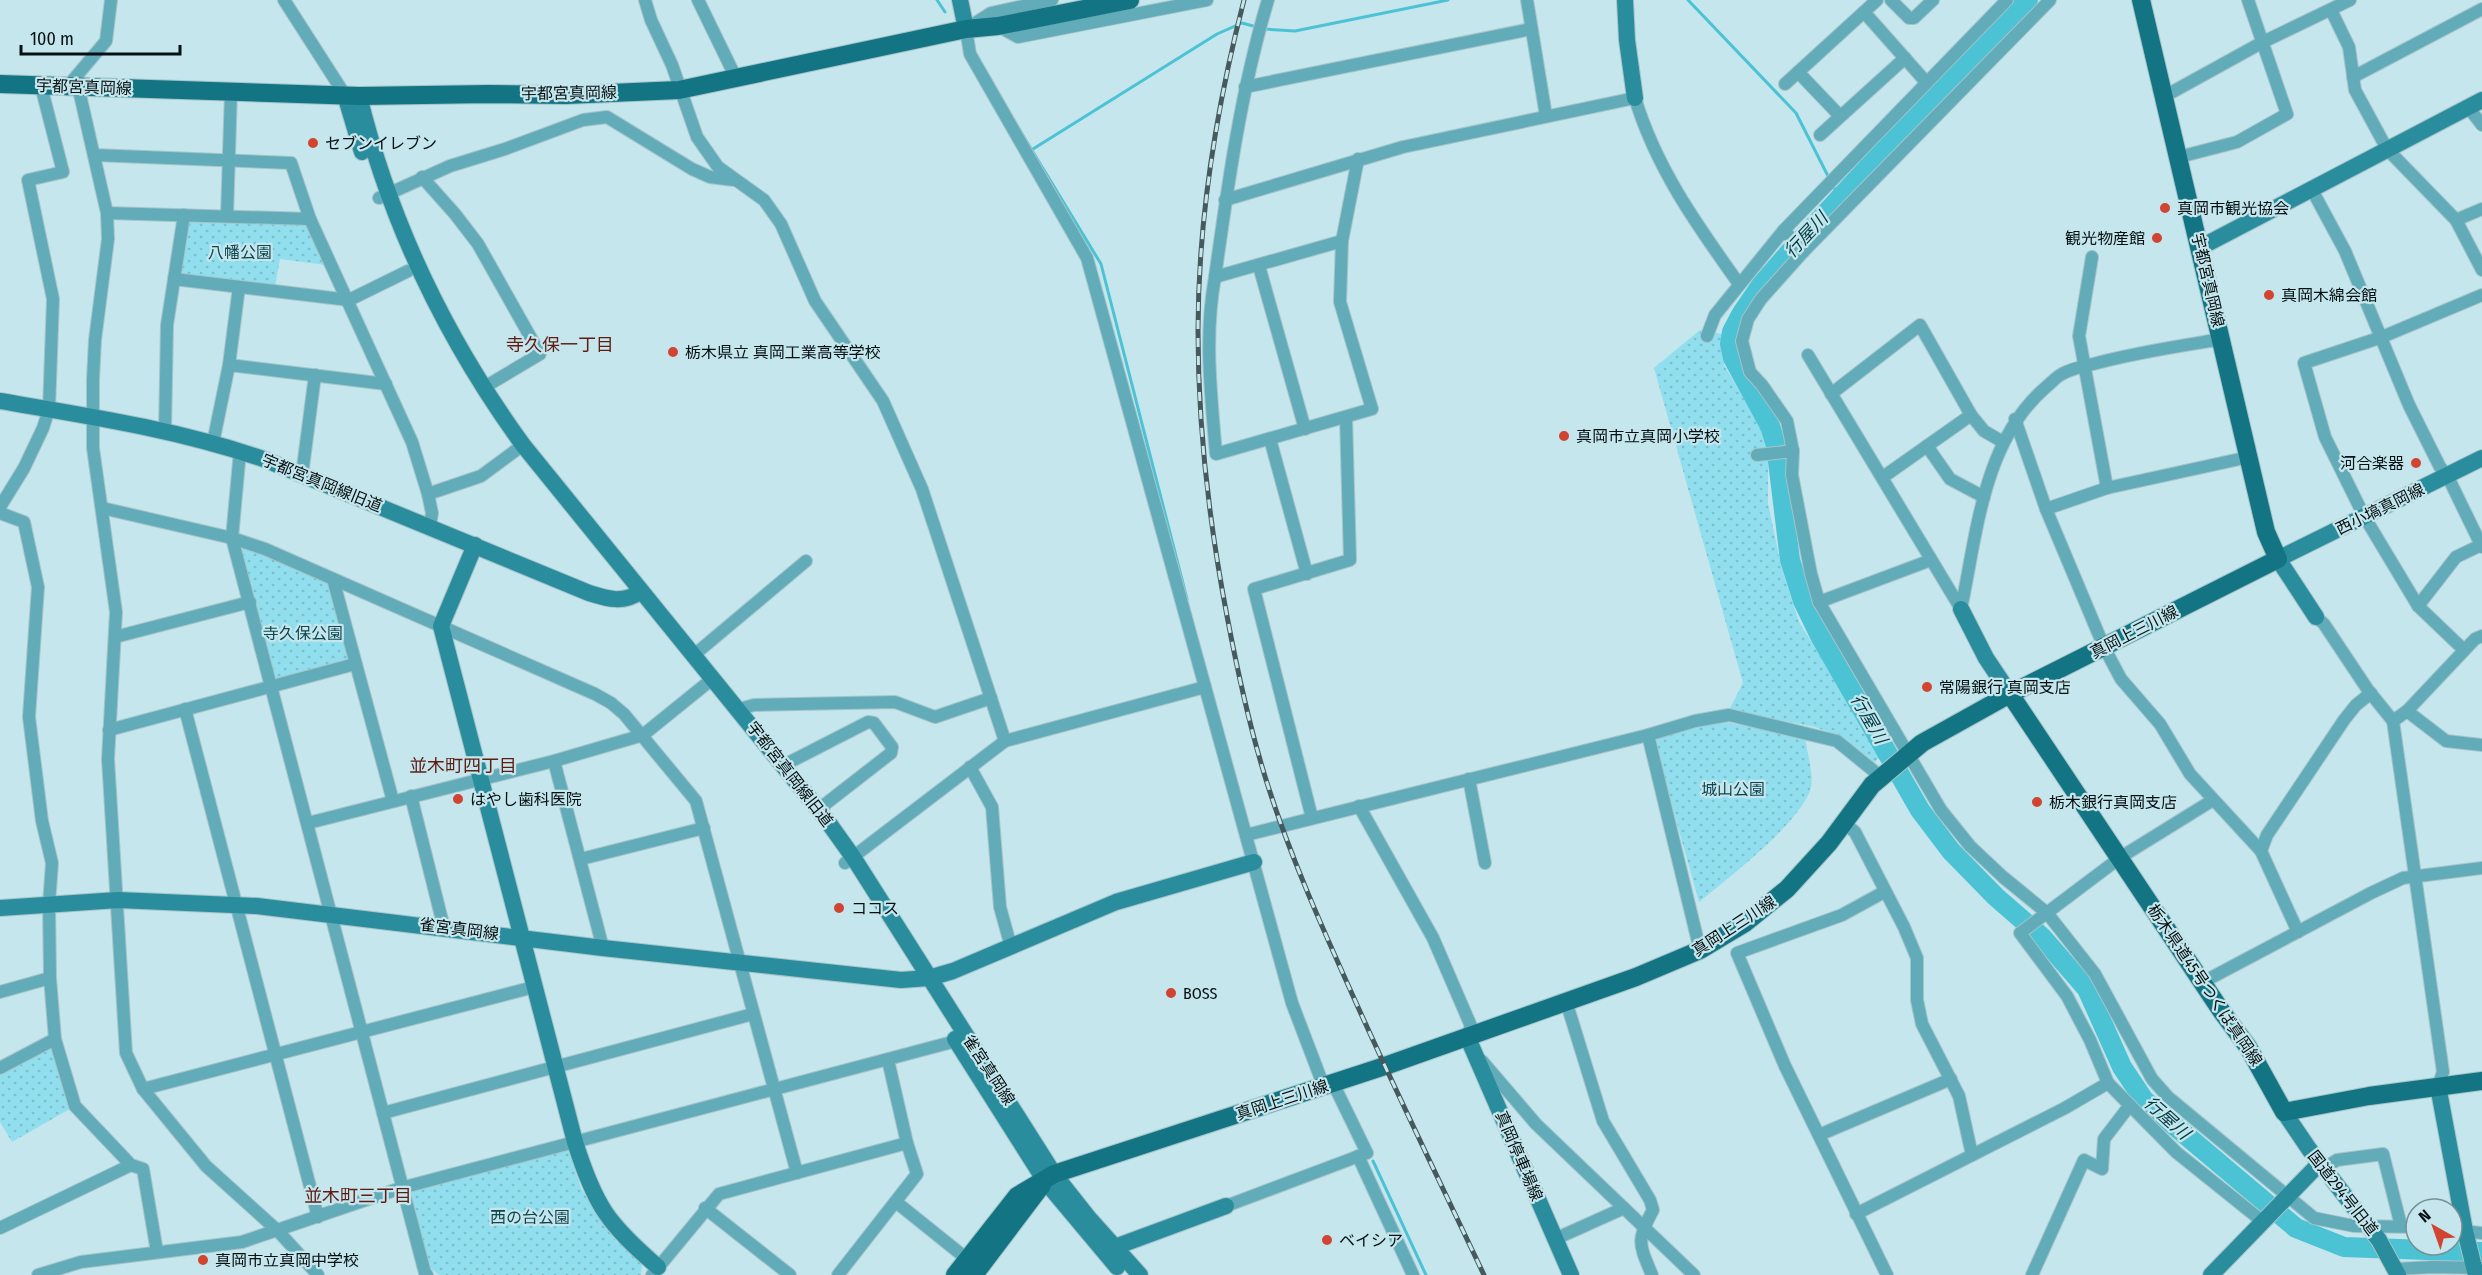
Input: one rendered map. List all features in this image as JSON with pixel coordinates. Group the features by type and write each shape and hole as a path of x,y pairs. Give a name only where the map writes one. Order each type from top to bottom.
{"main road":[{"name":"宇都宮真岡線","path":"0,84 352,95 566,95 679,90 966,29 998,26 1130,0"},
{"name":"宇都宮真岡線","path":"2141,0 2269,542 2277,559"},
{"name":"真岡上三川線","path":"1050,1177 1328,1085 1663,967 1700,950 1745,922 1787,889 1822,852 1895,764 1944,729 2277,559"},
{"name":"栃木県道45号つくば真岡線","path":"2010,694 2248,1047 2284,1112"},
{"path":"2284,1112 2369,1096 2482,1081"},
{"path":"955,1275 977,1269 1050,1177"}],"street":[{"path":"111,0 106,41 73,86 94,155 107,213 108,239 95,340 93,448 116,612 108,759 126,1053 143,1089 206,1166 278,1231 318,1275"},
{"path":"284,0 352,95 372,148 384,196 408,271 468,383 637,594"},
{"path":"645,0 697,137 718,167 764,200 781,224 816,301 883,401 922,489 1005,741"},
{"path":"698,0 736,78"},
{"path":"960,0 970,54 1087,258 1292,1003 1328,1085 1366,1153 1115,1247"},
{"path":"966,29 991,13 1052,0"},
{"path":"998,26 1018,37 1207,0"},
{"path":"1268,0 1245,87 1209,308 1210,375 1216,454 1372,409 1340,302 1342,241 1358,159"},
{"path":"1527,0 1546,116"},
{"path":"1625,0 1627,40 1635,98 1645,131 1660,165 1739,285"},
{"path":"1785,84 1877,0"},
{"path":"1892,0 1909,18 1914,18 1933,0"},
{"path":"1707,336 1715,315 1784,230 2007,0"},
{"path":"1895,764 1819,602 1810,574 1792,475 1793,451 1787,421 1750,372 1742,341 1748,319 1761,299 1803,252 2050,0"},
{"path":"2179,157 2237,142 2287,114 2248,0"},
{"path":"2165,96 2264,42 2350,0"},
{"path":"2353,77 2482,9"},
{"path":"2331,10 2349,47 2355,90 2387,149 2456,220 2482,270"},
{"path":"1864,12 1926,82"},
{"path":"1245,87 1531,29"},
{"path":"1820,135 1905,58"},
{"path":"1798,72 1840,116"},
{"path":"0,507 24,468 43,428 49,409 53,299 28,180 63,172 41,86"},
{"path":"227,216 231,92"},
{"path":"1225,200 1403,147 1635,98"},
{"path":"2201,247 2475,103 2482,125"},
{"path":"384,196 423,177 583,120 607,117 692,169 710,177 736,180"},
{"path":"94,155 291,163 310,219 412,442 428,494 432,513 430,526"},
{"path":"423,177 478,244 540,354 483,388"},
{"path":"2312,188 2345,251 2409,405 2440,467 2447,475 2481,546 2456,557 2418,606"},
{"path":"384,196 432,298 519,448"},
{"path":"2456,220 2482,209"},
{"path":"107,213 310,219"},
{"path":"165,431 167,325 184,215"},
{"path":"1784,230 1803,252"},
{"path":"1215,277 1342,241"},
{"path":"2092,257 2079,336 2107,488"},
{"path":"1259,266 1305,429"},
{"path":"174,279 349,300 408,271"},
{"path":"213,443 229,364 239,287"},
{"path":"2464,650 2418,606 2364,516 2325,437 2304,363 2382,337 2482,295"},
{"path":"1831,394 1920,325 1971,415 1984,431 2003,442"},
{"path":"1961,609 1984,497 2003,442 2015,419 2039,393 2062,374 2084,367 2124,356 2222,339"},
{"path":"1808,355 1961,609 1986,658 2010,694"},
{"path":"229,364 386,384"},
{"path":"302,475 315,375"},
{"name":"宇都宮真岡線旧道","path":"0,401 165,431 240,451 602,597 621,600 637,594"},
{"path":"1883,477 1971,415"},
{"path":"1312,818 1254,589 1350,560 1346,417"},
{"path":"2015,419 2046,509 2104,647 2126,687 2160,724 2190,774 2261,851 2298,932"},
{"path":"1270,439 1307,574"},
{"path":"1927,446 1950,479 1984,497"},
{"path":"428,494 481,476 519,448"},
{"path":"240,451 232,538 424,1274"},
{"path":"1757,455 1793,451"},
{"path":"2046,509 2107,488 2249,457"},
{"name":"西小塙真岡線","path":"2277,559 2482,458"},
{"path":"102,508 232,538 265,549 611,703 643,735 696,801 796,1173"},
{"path":"0,513 24,522 38,587 29,717 42,821 52,863 49,904 50,978 55,1039 75,1106 131,1165 143,1169 157,1252"},
{"path":"476,545 441,626 575,1142 589,1184 601,1210 659,1272 705,1208 719,1194 908,1143"},
{"path":"2277,559 2316,617 2324,624 2393,721 2443,1072 2438,1086 2476,1268 2395,1268"},
{"path":"1819,602 1931,560"},
{"path":"694,655 806,561"},
{"path":"333,579 393,801"},
{"name":"宇都宮真岡線旧道","path":"637,594 694,655 819,809 923,979"},
{"name":"宇都宮真岡線旧道","path":"637,594 706,684 849,860"},
{"path":"115,637 250,602"},
{"path":"2393,721 2407,711 2464,650 2482,636"},
{"path":"109,730 355,664"},
{"path":"308,823 554,761 643,735 706,684"},
{"path":"849,860 1005,741 1205,687"},
{"path":"2261,851 2267,835 2344,720 2356,705 2371,693"},
{"path":"739,709 754,705 895,702 935,717 992,698"},
{"path":"185,709 318,1217"},
{"path":"2407,711 2446,741 2482,745"},
{"path":"1246,835 1648,735 1695,721 1730,715 1837,741 1895,764 1925,786 1957,832 2002,877 2046,914 2095,974 2152,1079 2159,1087 2286,1197 2314,1218 2372,1230 2402,1226 2383,1154 2337,1160 2329,1165 2320,1163 2286,1197 2264,1219 2211,1275"},
{"path":"784,765 868,722 874,723 892,747 891,753 819,809"},
{"path":"1648,735 1700,950"},
{"path":"554,761 603,948"},
{"path":"970,767 992,807 1000,907 1011,947"},
{"path":"1469,779 1485,863"},
{"path":"411,796 444,928"},
{"path":"2213,800 2121,857 2020,933 2067,996 2090,1040 2108,1083 2176,1152 2264,1219"},
{"path":"1359,806 1444,962 1471,1026 1467,1036"},
{"path":"1844,823 1855,832 1904,927 1917,958 1917,1000 1922,1024 1959,1096 1972,1155"},
{"path":"581,860 704,828"},
{"path":"923,979 953,971 1116,902 1254,862"},
{"path":"2203,982 2403,878 2482,868"},
{"path":"1884,892 1842,915 1737,953 1785,1066 1887,1275"},
{"name":"雀宮真岡線","path":"0,908 118,900 237,905 887,979 923,979"},
{"path":"0,992 50,978"},
{"name":"雀宮真岡線","path":"923,979 956,1041 1050,1177"},
{"name":"雀宮真岡線","path":"923,979 1050,1177"},
{"path":"143,1089 534,987"},
{"path":"1566,1001 1603,1121 1650,1200 1653,1210 1644,1227 1640,1247 1652,1275"},
{"path":"383,1113 753,1014"},
{"name":"真岡停車場線","path":"1467,1036 1571,1275"},
{"path":"0,1068 55,1039"},
{"path":"38,1275 81,1262 242,1242 401,1188 956,1041"},
{"path":"1475,1056 1536,1124 1694,1275"},
{"path":"838,1275 917,1174 888,1060"},
{"path":"1819,1136 1951,1079"},
{"path":"1856,1214 2065,1108 2108,1083"},
{"path":"2032,1275 2084,1160 2103,1169 2104,1139 2130,1105"},
{"name":"国道294号旧道","path":"2284,1112 2372,1230 2395,1268"},
{"path":"1358,1156 1413,1275"},
{"path":"0,1228 131,1165"},
{"path":"1050,1177 1140,1275"},
{"path":"1050,1177 1058,1199 1125,1275"},
{"path":"896,1202 977,1269"},
{"path":"705,1208 790,1275"},
{"path":"1555,1239 1624,1208"}],"green space":[{"name":"八幡公園","path":"184,215 310,219 333,266 280,259 274,292 174,279"},
{"path":"1700,330 1728,335 1724,365 1761,428 1768,446 1768,503 1781,566 1799,622 1882,755 1874,763 1842,737 1815,727 1729,710 1743,683 1654,368"},
{"name":"寺久保公園","path":"232,538 333,579 355,664 271,686"},
{"name":"城山公園","path":"1728,723 1805,736 1812,782 1805,801 1779,832 1699,902 1655,745 1658,737 1697,726"},
{"path":"55,1039 75,1106 12,1142 0,1122 0,1068"},
{"name":"西の台公園","path":"567,1146 581,1188 616,1241 642,1261 641,1275 439,1275 428,1266 408,1196 413,1189"}],"waterway":[{"path":"937,0 945,12"},
{"path":"1263,29 1295,31 1448,0"},
{"path":"1688,0 1796,113 1829,178"},
{"name":"行屋川","path":"2028,0 1920,111 1788,254 1762,284 1732,332 1730,344 1733,358 1770,426 1776,445 1790,560 1803,601 1820,636 1920,810 1951,851 1996,897 2042,937 2087,989 2122,1067 2144,1100 2296,1228 2344,1247 2482,1252"},
{"path":"1033,149 1217,34 1242,23 1257,27"},
{"path":"1016,124 1101,264 1187,599"},
{"path":"1832,184 1839,197"},
{"path":"1373,1161 1426,1275"}],"railway":[{"path":"1244,0 1225,81 1211,164 1205,206 1199,290 1198,331 1202,439 1210,510 1227,616 1256,744 1277,813 1297,866 1401,1101 1484,1275"}],"place":[{"name":"セブンイレブン","path":"313,143"},
{"name":"真岡市観光協会","path":"2165,208"},
{"name":"観光物産館","path":"2157,238"},
{"name":"真岡木綿会館","path":"2269,295"},
{"name":"栃木県立 真岡工業高等学校","path":"673,352"},
{"name":"真岡市立真岡小学校","path":"1564,436"},
{"name":"河合楽器","path":"2416,463"},
{"name":"常陽銀行 真岡支店","path":"1927,687"},
{"name":"はやし歯科医院","path":"458,799"},
{"name":"栃木銀行真岡支店","path":"2037,802"},
{"name":"ココス","path":"839,908"},
{"name":"BOSS","path":"1171,993"},
{"name":"ベイシア","path":"1327,1240"},
{"name":"真岡市立真岡中学校","path":"203,1260"}],"district":[{"name":"寺久保一丁目","path":"560,345"},
{"name":"並木町四丁目","path":"463,766"},
{"name":"並木町三丁目","path":"358,1196"}]}
